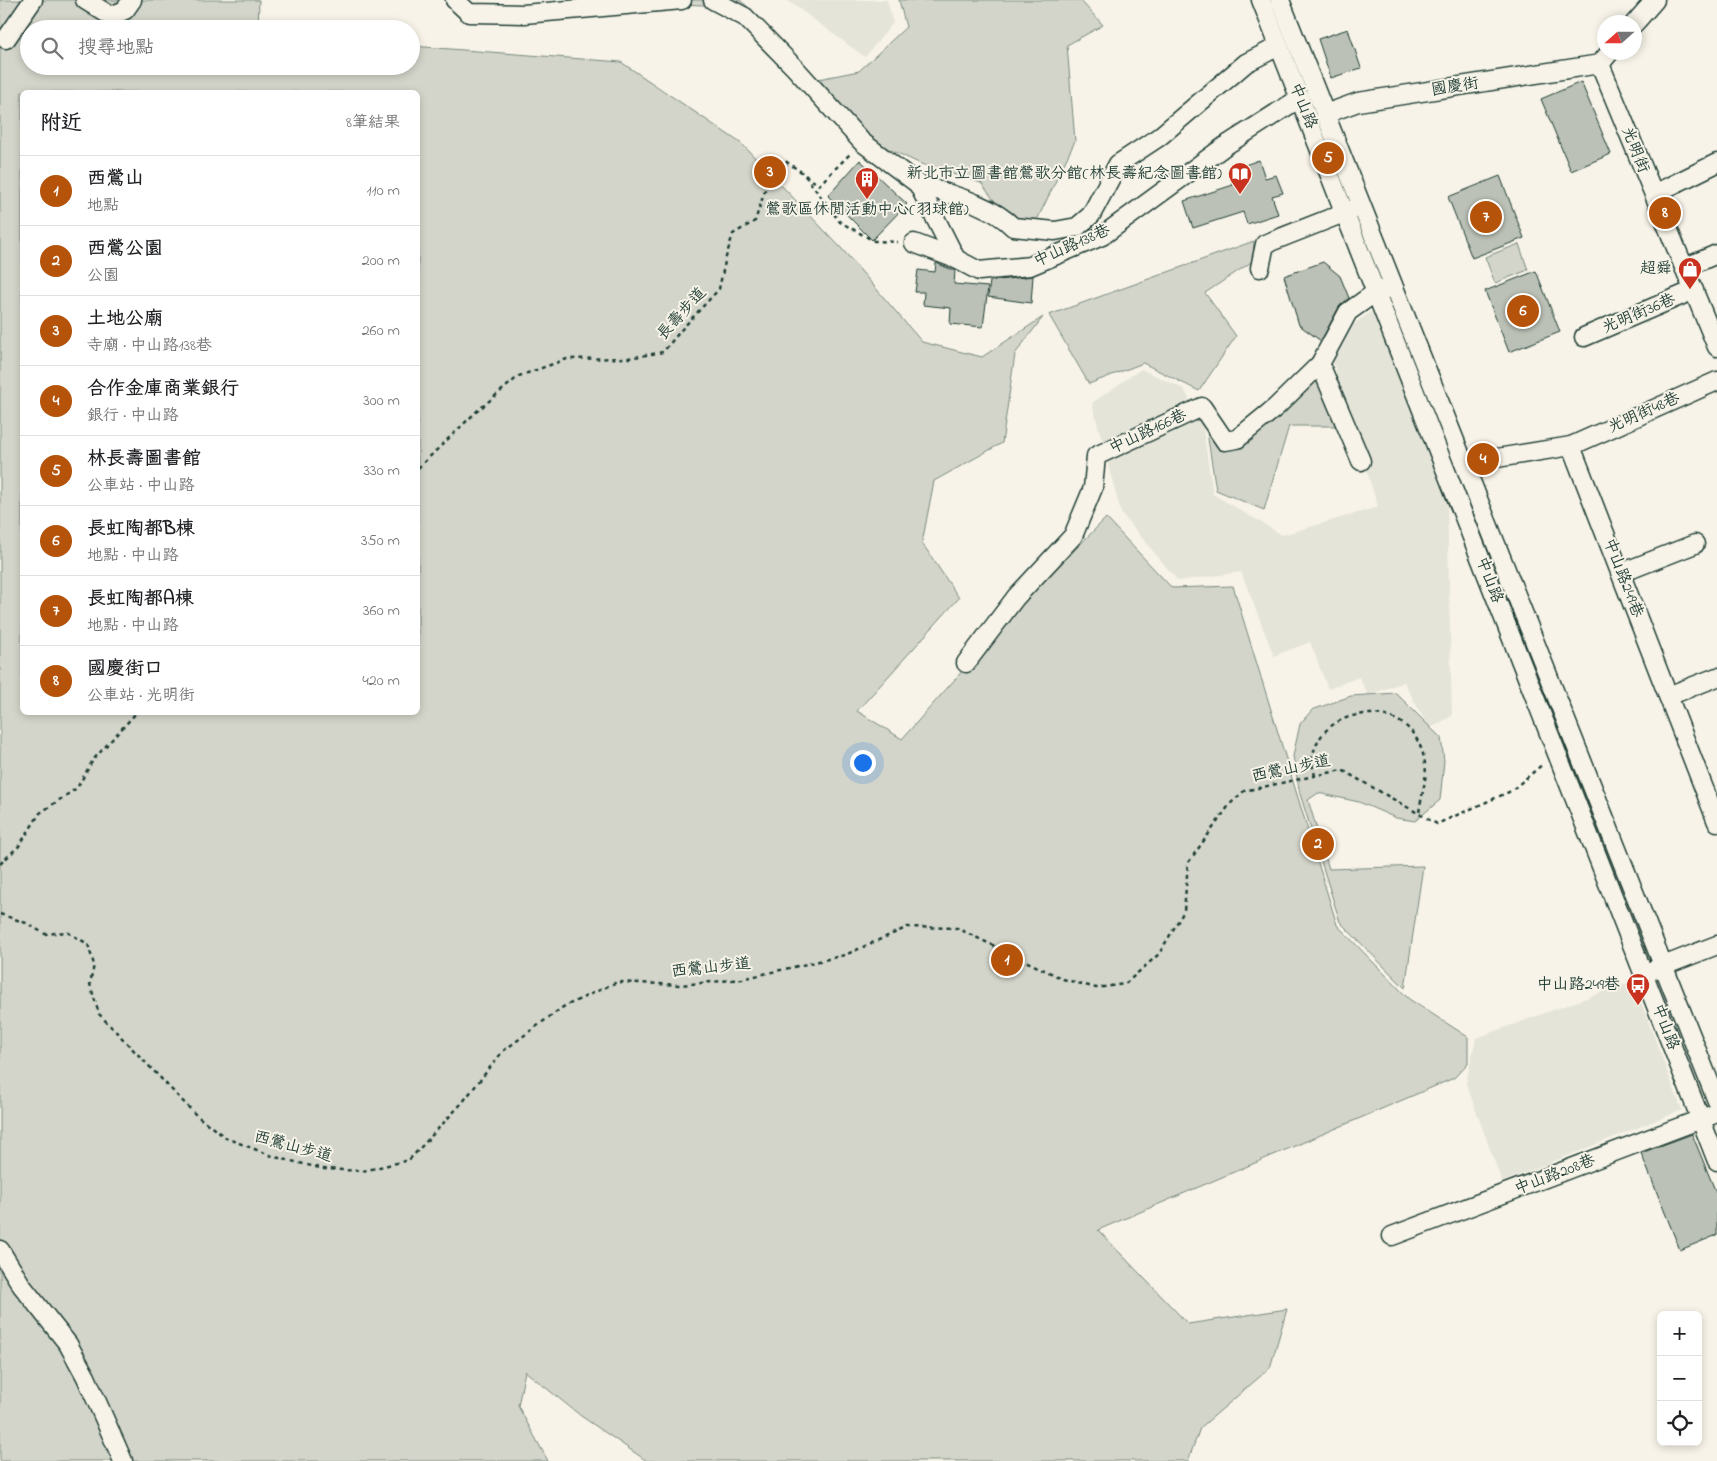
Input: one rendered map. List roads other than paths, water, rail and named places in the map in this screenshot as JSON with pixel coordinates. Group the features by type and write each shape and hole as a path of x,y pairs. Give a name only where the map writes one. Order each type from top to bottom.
{"street":[{"path":"6,38 33,0"},
{"path":"85,0 111,16 125,10 132,0"},
{"path":"455,0 469,13 524,14 682,0"},
{"path":"713,0 745,17 795,68 862,142 918,184 970,202 1004,218 1014,227 1055,231 1077,227 1091,215 1118,164 1159,137 1246,62 1279,46"},
{"name":"中山路","path":"1261,0 1717,1161"},
{"name":"中山路","path":"1280,0 1453,436 1473,471 1663,966 1717,1101"},
{"path":"1642,15 1655,0"},
{"name":"國慶街","path":"1325,114 1358,102 1597,59"},
{"name":"光明街","path":"1606,60 1654,194 1716,343"},
{"path":"1300,98 1325,114"},
{"name":"中山路138巷","path":"914,243 956,259 979,271 1030,266 1102,236 1225,146 1300,98"},
{"path":"1654,194 1717,163"},
{"path":"918,184 956,259"},
{"path":"1260,268 1265,244 1362,206"},
{"path":"1684,268 1717,254"},
{"name":"中山路166巷","path":"966,663 1016,597 1072,536 1093,488 1096,456 1202,407 1225,441 1237,439 1275,408 1320,364 1348,312 1376,292 1393,286"},
{"name":"光明街36巷","path":"1584,337 1694,290"},
{"path":"1320,364 1360,461"},
{"name":"光明街48巷","path":"1497,458 1571,446 1717,381"},
{"path":"1435,442 1453,436"},
{"name":"中山路249巷","path":"1571,446 1668,696 1712,792 1717,822"},
{"path":"1621,573 1695,544"},
{"path":"1668,696 1717,677"},
{"path":"1644,974 1717,945"},
{"name":"中山路208巷","path":"1392,1236 1717,1113"},
{"path":"0,1250 22,1286 68,1344 86,1377 123,1461"}],"place":[{"name":"林長壽圖書館","path":"1328,158"},
{"name":"土地公廟","path":"770,172"},
{"name":"新北市立圖書館鶯歌分館(林長壽紀念圖書館)","path":"1240,195"},
{"name":"鶯歌區休閒活動中心(羽球館)","path":"867,200"},
{"name":"國慶街口","path":"1665,213"},
{"name":"長虹陶都A棟","path":"1486,217"},
{"name":"超舜","path":"1690,290"},
{"name":"長虹陶都B棟","path":"1523,311"},
{"name":"合作金庫商業銀行","path":"1483,459"},
{"name":"西鶯公園","path":"1318,844"},
{"name":"西鶯山","path":"1007,960"},
{"name":"中山路249巷","path":"1638,1006"}]}
